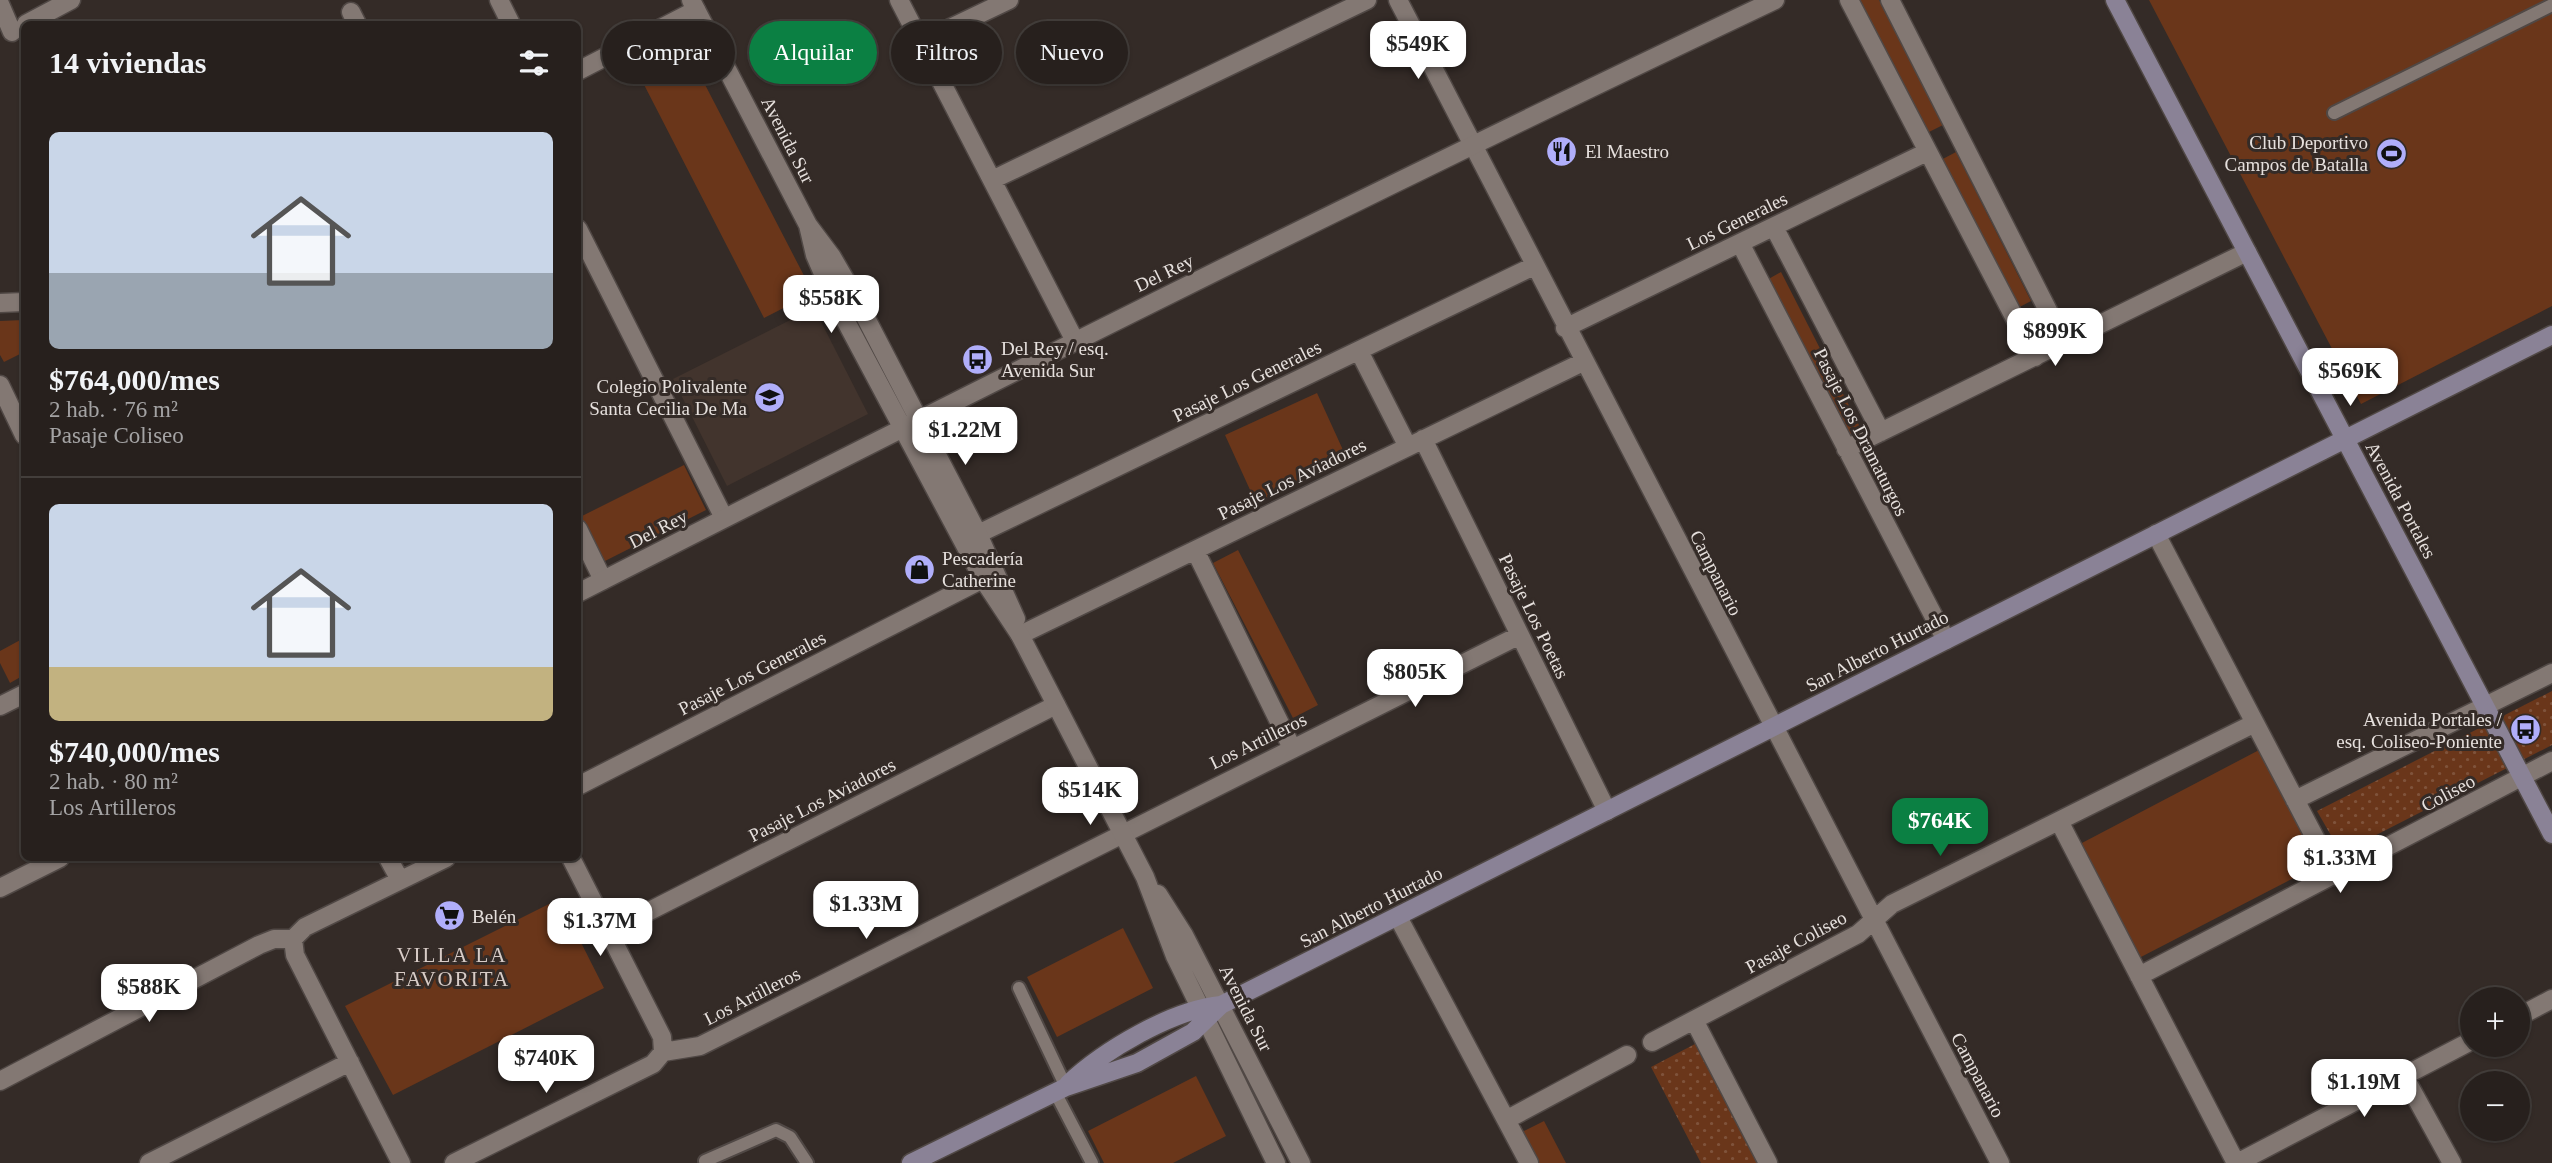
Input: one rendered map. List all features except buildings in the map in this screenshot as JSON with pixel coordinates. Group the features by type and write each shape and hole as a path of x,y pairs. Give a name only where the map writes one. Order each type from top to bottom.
{"main road":[{"name":"Avenida Portales","path":"2115,0 2552,834"},
{"name":"San Alberto Hurtado","path":"1221,1005 2552,335"},
{"path":"911,1163 1060,1089 1113,1050 1172,1019 1204,1014 1221,1005"}],"street":[{"path":"32,21 71,0"},
{"path":"499,0 510,21"},
{"path":"899,0 910,21"},
{"path":"965,21 1009,0"},
{"path":"992,180 1367,0"},
{"name":"Campanario","path":"1398,0 1565,328 2000,1163"},
{"name":"Del Rey","path":"581,591 918,419 1472,144 1774,0"},
{"path":"1849,0 2035,357"},
{"path":"1890,0 2064,342"},
{"path":"0,4 16,30"},
{"path":"581,69 694,5"},
{"name":"Avenida Sur","path":"694,5 808,225 832,257 978,534 1007,594 1020,635"},
{"path":"943,84 1075,341"},
{"name":"Los Generales","path":"1565,328 1927,152"},
{"name":"Avenida Sur","path":"808,225 824,278 901,428 983,579 1020,635 1145,877 1175,956 1276,1163"},
{"name":"Pasaje Los Dramaturgos","path":"1774,227 1881,432"},
{"path":"581,235 724,518"},
{"name":"Pasaje Los Dramaturgos","path":"1740,243 1946,640"},
{"path":"1846,449 2247,252"},
{"name":"Pasaje Los Generales","path":"978,534 1534,266"},
{"path":"0,303 21,302"},
{"name":"Pasaje Los Poetas","path":"1359,351 1415,443 1520,635 1607,811"},
{"name":"Pasaje Los Aviadores","path":"1020,635 1583,362"},
{"path":"0,385 21,429"},
{"path":"2156,534 2335,876"},
{"path":"581,535 603,580"},
{"path":"1195,550 1292,748"},
{"name":"Pasaje Los Generales","path":"581,784 983,579"},
{"name":"Los Artilleros","path":"454,1163 653,1064 663,1052 700,1046 1520,635"},
{"path":"2295,800 2552,673"},
{"path":"2,701 21,695"},
{"name":"Pasaje Los Aviadores","path":"608,932 1056,705"},
{"name":"Pasaje Coliseo","path":"1652,1042 1858,934 1892,904 2255,723"},
{"name":"Coliseo","path":"2139,976 2552,761"},
{"path":"2059,821 2236,1163 2460,1047"},
{"path":"0,888 54,861"},
{"path":"390,861 400,880"},
{"path":"0,1081 259,945 274,939 293,939 305,928 440,861"},
{"path":"572,861 662,1037 663,1052"},
{"name":"Avenida Sur","path":"1145,877 1175,919 1301,1163"},
{"path":"1398,917 1529,1163"},
{"path":"293,939 295,954 401,1163"},
{"path":"2530,1011 2552,999"},
{"path":"1694,1020 1768,1163"},
{"path":"1506,1120 1628,1055"},
{"path":"149,1163 350,1062"},
{"path":"2404,1076 2452,1163"}],"lane":[{"path":"2334,113 2552,5"},
{"path":"1020,988 1092,1163"},
{"path":"705,1161 776,1130 790,1137 807,1163"}],"shaded area":[{"path":"1859,0 1879,0 1943,125 1927,133"},
{"name":"Club Deportivo Campos de Batalla","path":"2149,0 2552,0 2552,306 2361,404"},
{"path":"644,84 705,84 813,293 764,318"},
{"path":"1956,152 2031,301 2014,310 1939,161"},
{"path":"1781,272 1861,429 1845,437 1765,281"},
{"name":"Colegio Polivalente Santa Cecilia De Ma","path":"814,308 868,414 727,486 673,379"},
{"path":"21,320 21,354 4,362 0,355 0,321"},
{"path":"1317,393 1348,461 1256,503 1225,435"},
{"path":"684,465 706,510 603,562 581,516"},
{"path":"1238,550 1318,705 1293,718 1213,563"},
{"path":"21,640 21,677 10,683 0,663 0,651"},
{"path":"2552,691 2552,745 2341,853 2317,811"},
{"path":"2261,749 2321,864 2139,958 2080,844"},
{"path":"559,899 604,988 393,1095 345,1006"},
{"path":"1123,928 1153,988 1057,1037 1027,977"},
{"path":"1695,1044 1757,1163 1701,1163 1651,1067"},
{"path":"1196,1076 1226,1136 1173,1163 1104,1163 1088,1131"},
{"path":"1544,1121 1566,1163 1534,1163 1518,1134"}],"place":[{"name":"El Maestro","path":"1562,151"},
{"name":"Club Deportivo Campos de Batalla","path":"2391,153"},
{"name":"Del Rey / esq. Avenida Sur","path":"978,359"},
{"name":"Colegio Polivalente Santa Cecilia De Ma","path":"770,397"},
{"name":"Pescadería Catherine","path":"919,569"},
{"name":"Avenida Portales / esq. Coliseo-Poniente","path":"2525,730"},
{"name":"Belén","path":"449,916"}],"district":[{"name":"VILLA LA FAVORITA","path":"452,967"}]}
